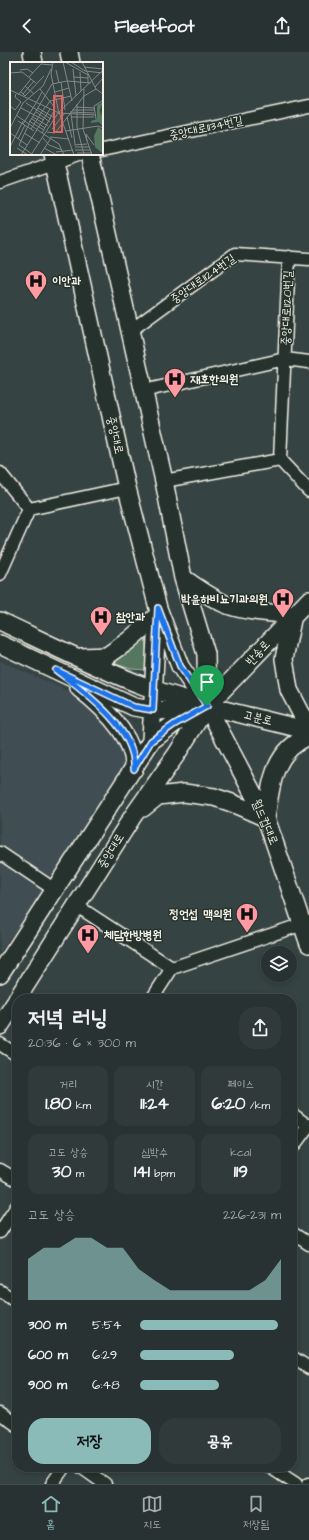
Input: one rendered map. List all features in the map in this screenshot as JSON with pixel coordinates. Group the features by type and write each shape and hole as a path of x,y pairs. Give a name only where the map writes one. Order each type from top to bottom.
{"main road":[{"path":"32,52 34,62"},
{"path":"69,52 71,62"},
{"path":"82,155 130,331 164,481 183,578 206,654 207,706"},
{"name":"중앙대로","path":"20,994 133,816 207,706 180,666 157,612 127,488 54,158"},
{"path":"183,578 204,593 226,604 259,611 293,615 284,659 289,690 301,714 309,724"},
{"name":"반송로","path":"207,706 309,600"},
{"path":"76,657 107,656 128,641 157,612"},
{"path":"151,741 157,612"},
{"path":"0,621 76,657 145,686 207,706"},
{"path":"0,644 134,707 159,711 207,706"},
{"path":"56,670 92,698 108,714 130,747 134,761 134,769"},
{"path":"0,974 151,741 175,724 207,706"},
{"name":"고분로","path":"207,706 309,731"},
{"name":"월드컵대로","path":"207,706 266,818 305,922 309,944"},
{"path":"133,816 158,796 184,793 214,797 266,818 273,775 285,752 298,740 309,736"},
{"name":"중앙대로","path":"0,1026 12,1007"}],"street":[{"name":"중앙대로1134번길","path":"103,150 309,106"},
{"path":"0,182 54,158 75,155"},
{"name":"중앙대로1124번길","path":"130,331 235,254 309,259"},
{"name":"중앙대로1120번길","path":"280,460 289,257"},
{"name":"중앙대로1120번길","path":"143,392 285,359 309,362"},
{"path":"164,481 280,460 309,491"},
{"path":"0,473 28,509"},
{"path":"28,509 127,488"},
{"path":"0,574 28,509"},
{"path":"0,852 55,890"},
{"path":"77,906 172,968"},
{"path":"155,994 172,968 305,922"},
{"path":"0,1044 12,1052"},
{"path":"297,1117 309,1125 297,1141"},
{"path":"0,1170 12,1177"},
{"path":"0,1232 12,1214"},
{"path":"297,1236 309,1244"},
{"path":"0,1291 12,1299"},
{"path":"297,1360 309,1368"},
{"path":"0,1414 12,1422"},
{"path":"52,1484 60,1472"},
{"path":"88,1472 105,1484"},
{"path":"278,1472 296,1484"}],"shaded area":[{"path":"0,661 57,686 93,707 116,736 124,751 126,771 83,838 0,952"}],"green space":[{"path":"145,636 147,655 146,670 132,669 115,664 114,661"}],"place":[{"name":"이안과","path":"36,300"},
{"name":"재호한의원","path":"175,398"},
{"name":"박윤하비뇨기과의원","path":"283,618"},
{"name":"참안과","path":"101,636"},
{"name":"정언섭 맥의원","path":"247,934"},
{"name":"체담한방병원","path":"88,954"}],"route":[{"path":"158,608 180,666 207,706 175,724 151,741 134,769 134,761 126,738 108,714 92,698 56,670 134,707 153,710 158,608"}]}
